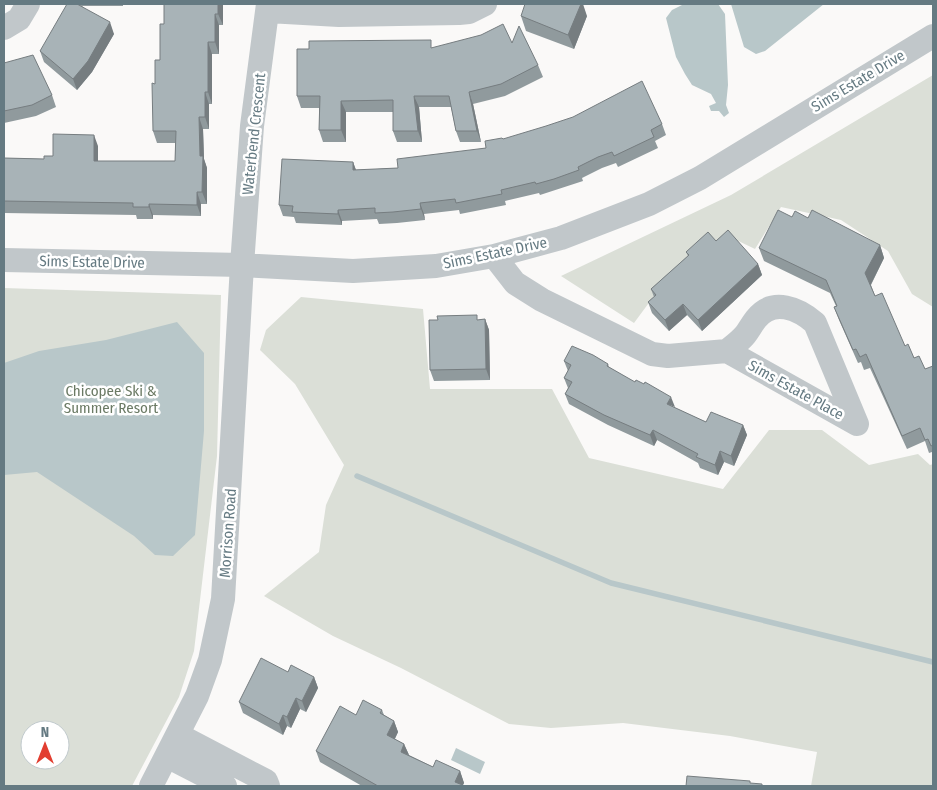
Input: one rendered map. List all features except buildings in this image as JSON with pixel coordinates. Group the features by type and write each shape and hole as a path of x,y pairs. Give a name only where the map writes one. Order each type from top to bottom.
{"street":[{"path":"4,28 19,19 28,4"},
{"path":"268,7 339,15 459,14 469,12 485,4"},
{"name":"Waterbend Crescent","path":"242,265 252,126 268,7"},
{"name":"Sims Estate Drive","path":"4,260 242,265 353,271 436,266 494,256 596,226 657,200 700,178 933,36"},
{"path":"494,256 515,283 542,300 652,354 668,356 727,351"},
{"name":"Morrison Road","path":"151,786 178,735 210,660 224,599 242,265"},
{"name":"Sims Estate Place","path":"786,306 802,311 815,323 857,424 727,351 746,335 757,317 770,309 786,306"},
{"path":"178,735 266,781 268,786"},
{"path":"167,756 225,786"}],"green space":[{"path":"933,75 933,307 912,294 888,251 841,220 781,207 755,249 728,236 668,277 634,323 561,276 731,195"},
{"name":"Chicopee Ski & Summer Resort","path":"4,288 221,295 217,456 194,651 179,697 132,786 4,786"},
{"path":"301,297 423,309 430,389 552,389 589,458 723,489 769,430 822,430 869,465 918,454 930,465 933,464 933,786 811,786 817,752 730,736 623,723 551,728 509,724 401,668 333,636 264,596 319,552 326,505 344,465 295,384 260,350 266,330"}],"shaded area":[{"path":"684,4 718,4 725,14 728,85 726,105 729,113 724,117 719,111 711,111 709,106 716,103 711,94 692,85 676,57 666,18 672,10"},
{"path":"731,4 824,4 765,51 756,54 744,47"},
{"path":"177,322 204,353 204,431 195,535 173,556 155,555 134,536 37,472 4,475 4,363 39,351 106,340"},
{"path":"456,748 485,762 480,774 451,760"}],"waterway":[{"path":"357,476 611,583 933,662"}]}
